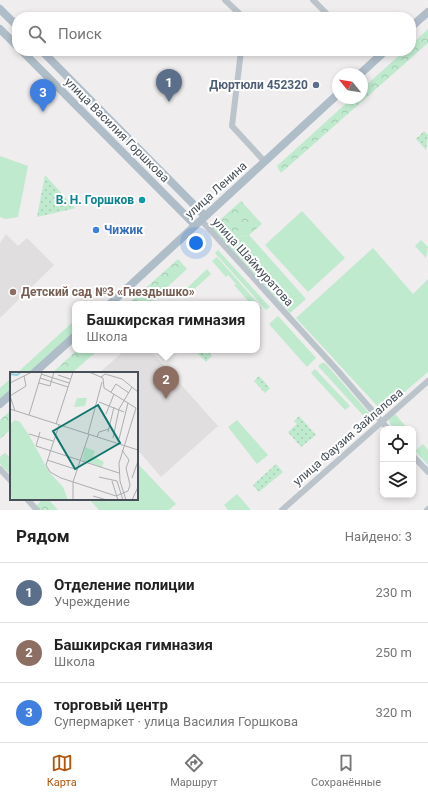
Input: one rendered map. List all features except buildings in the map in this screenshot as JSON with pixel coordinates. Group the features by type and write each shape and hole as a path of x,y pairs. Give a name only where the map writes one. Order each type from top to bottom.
{"main road":[{"path":"0,9 12,21"},
{"path":"416,23 428,12"},
{"path":"0,29 12,41"},
{"name":"улица Василия Горшкова","path":"27,56 162,191 200,221"},
{"name":"улица Василия Горшкова","path":"47,56 171,182 200,221"},
{"path":"367,68 380,56"},
{"path":"65,95 75,84"},
{"name":"улица Ленина","path":"113,301 332,100"},
{"path":"162,191 171,182"},
{"path":"35,372 72,339"},
{"path":"0,404 10,395"}],"street":[{"path":"225,0 238,12"},
{"path":"313,0 325,12"},
{"path":"240,56 232,126 265,162"},
{"name":"улица Шаймуратова","path":"200,221 385,426"},
{"name":"улица Фаузия Зайлалова","path":"282,510 428,381"},
{"path":"416,459 428,472"},
{"path":"0,469 10,480"},
{"path":"28,500 37,510"}],"shaded area":[{"name":"Детский сад №3 «Гнездышко»","path":"6,234 18,246 27,238 54,265 0,318 0,243"},
{"path":"122,353 153,353 218,426 161,477 138,450 138,372 100,372"}],"green space":[{"path":"428,29 428,43 416,54 416,40"},
{"path":"398,56 413,56 368,96 368,84"},
{"path":"345,104 359,104 281,173 277,166"},
{"path":"424,131 428,135 426,150 416,139"},
{"path":"0,156 28,166 18,217 6,219 0,217"},
{"path":"45,175 75,208 76,208 37,217"},
{"path":"241,201 262,224 249,235 222,240 211,228"},
{"path":"302,211 345,258 308,292 265,245"},
{"path":"249,235 306,299 290,313 222,240"},
{"path":"421,240 428,247 426,258 415,246"},
{"path":"373,248 413,294 428,279 428,372 382,411 296,318"},
{"path":"218,250 270,307 266,310 260,303 260,301 258,301 215,253"},
{"path":"217,257 256,301 248,301 234,285 236,284 228,275 226,277 212,261"},
{"path":"178,259 187,269 152,301 131,301"},
{"path":"207,269 211,274 189,294 185,290"},
{"path":"278,316 316,358 307,367 269,324"},
{"path":"72,323 72,334 30,372 18,372"},
{"path":"74,353 95,353 73,372 53,372"},
{"path":"197,353 210,353 212,356 206,362"},
{"path":"325,363 374,419 371,424 318,366"},
{"path":"315,369 350,406 345,410 311,373"},
{"path":"259,376 270,388 265,393 254,381"},
{"path":"10,379 10,390 0,399 0,388"},
{"path":"10,411 10,430 0,439 0,420"},
{"path":"395,414 405,426 392,426 389,419"},
{"path":"299,416 316,435 301,447 288,432 297,424 294,421"},
{"path":"237,420 268,455 257,464 228,427"},
{"path":"423,444 428,450 428,465 416,452 416,450"},
{"path":"5,453 10,458 10,474 0,464 0,457"},
{"path":"138,464 176,504 169,510 99,510 90,500 138,500"},
{"path":"276,464 283,472 259,492 253,485"},
{"path":"237,494 251,510 228,510 224,505"},
{"path":"42,500 49,500 58,510 39,510 36,506"}],"place":[{"name":"Дюртюли 452320","path":"316,85"},
{"name":"Отделение полиции","path":"169,102"},
{"name":"торговый центр","path":"43,112"},
{"name":"В. Н. Горшков","path":"142,200"},
{"name":"Чижик","path":"96,230"},
{"name":"Детский сад №3 «Гнездышко»","path":"13,292"},
{"name":"Башкирская гимназия","path":"166,399"}]}
